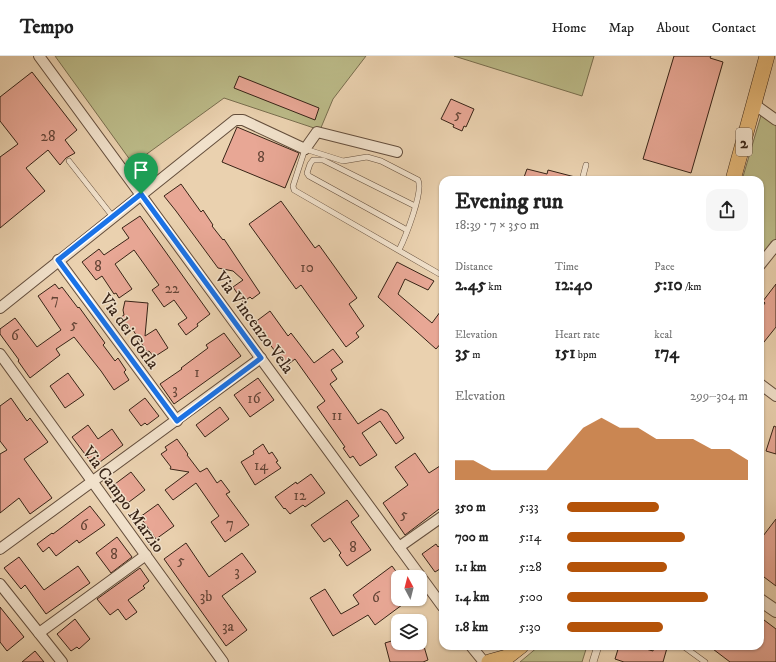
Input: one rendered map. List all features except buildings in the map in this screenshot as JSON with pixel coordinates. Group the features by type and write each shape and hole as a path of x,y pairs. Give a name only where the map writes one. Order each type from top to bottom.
{"main road":[{"name":"2","path":"734,176 767,56"},
{"path":"487,662 498,650"},
{"path":"487,662 507,657 516,650"}],"street":[{"name":"Via Vincenzo Vela","path":"40,56 439,602"},
{"path":"754,104 776,120"},
{"path":"0,308 58,260 235,120 243,120 305,149 317,132 396,152"},
{"path":"764,260 776,245"},
{"name":"Via dei Gorla","path":"58,260 177,421"},
{"name":"Via Campo Marzio","path":"0,354 223,662"},
{"path":"0,549 177,421 261,358"},
{"path":"764,387 776,396"},
{"path":"399,547 439,519"},
{"path":"39,633 146,555"},
{"path":"0,584 62,662"},
{"path":"764,603 776,611"},
{"path":"475,650 487,662"},
{"path":"593,662 597,650"}],"lane":[{"path":"399,250 415,206 420,183 415,178 381,161 366,156 343,160 305,149 293,186 294,190 439,274"},
{"path":"407,230 309,176 307,173 310,164 313,160 323,160 415,206"},
{"path":"69,161 113,217"},
{"path":"583,176 586,164"},
{"path":"688,650 705,662"}],"shaded area":[{"path":"55,56 366,56 333,99 320,130 224,98 133,164"},
{"path":"454,56 594,56 582,96"},
{"path":"762,112 776,123 776,243 764,257 764,176 743,176"},
{"path":"534,650 586,650 582,662 520,662"}],"route":[{"path":"141,194 261,358 177,421 58,260 141,194"}]}
